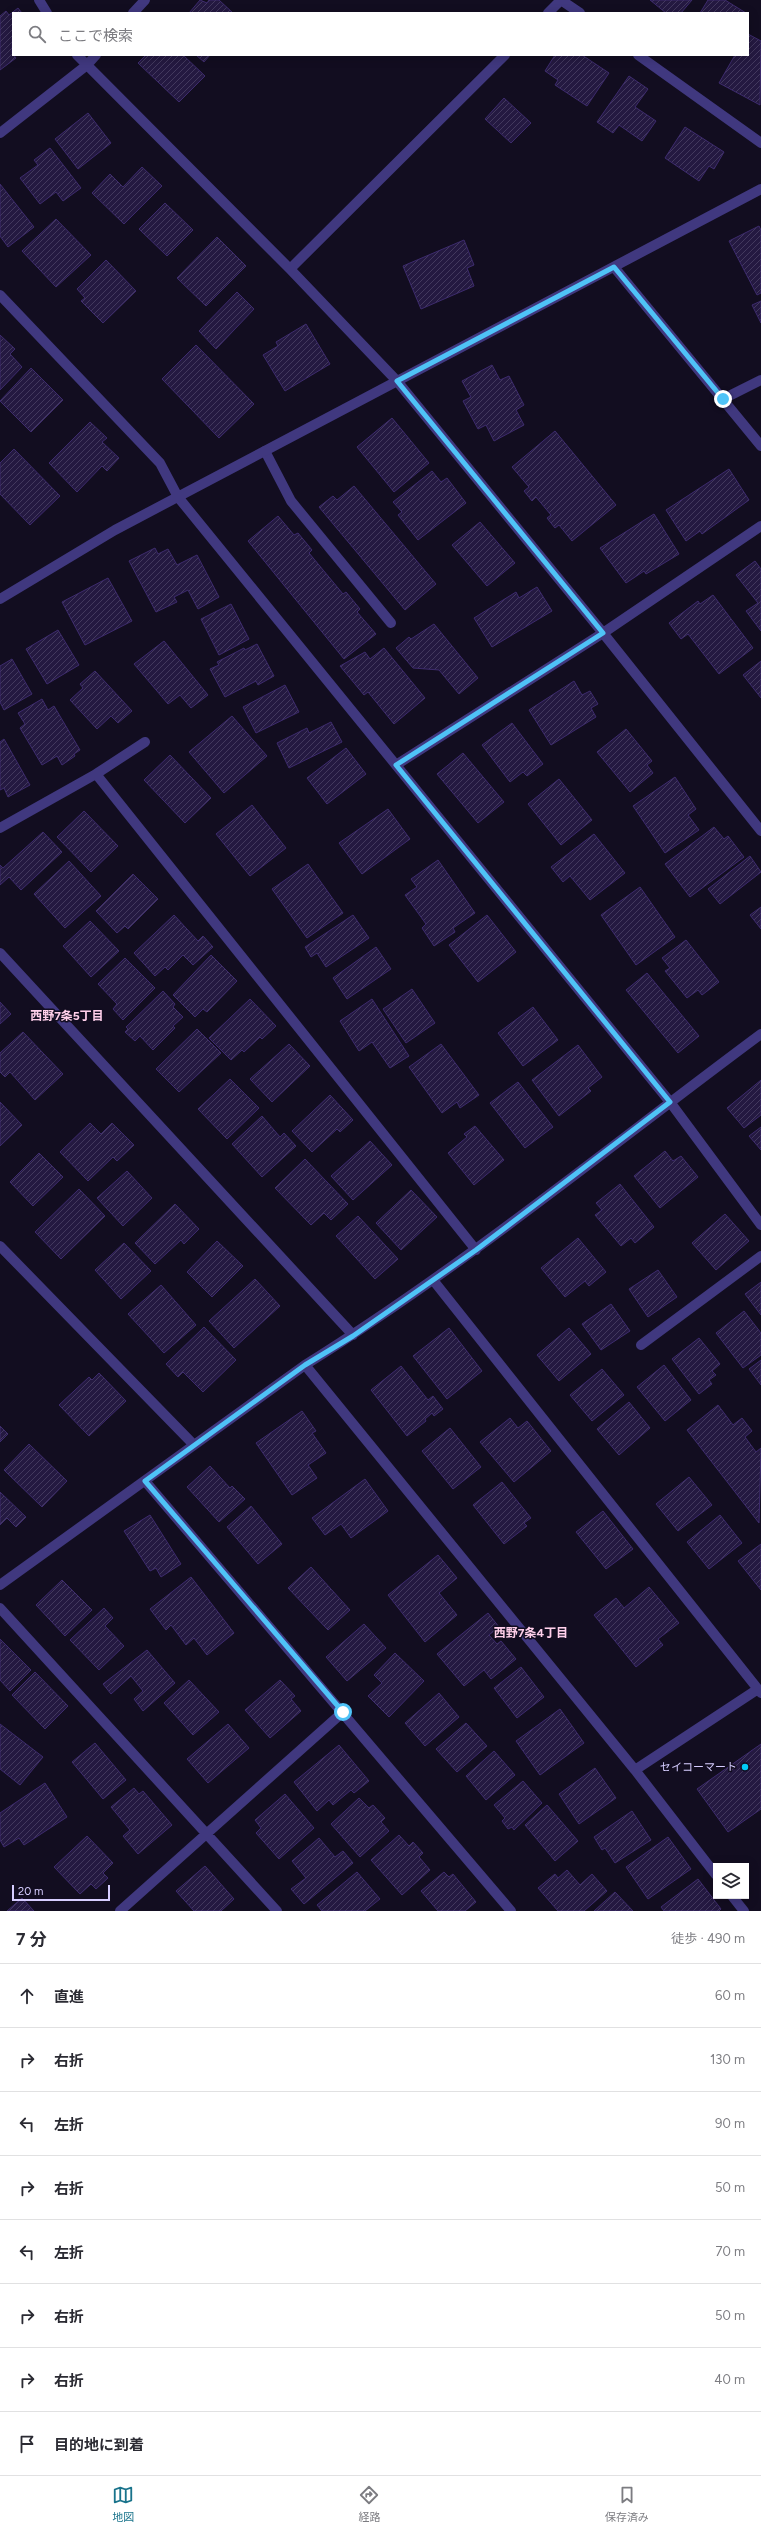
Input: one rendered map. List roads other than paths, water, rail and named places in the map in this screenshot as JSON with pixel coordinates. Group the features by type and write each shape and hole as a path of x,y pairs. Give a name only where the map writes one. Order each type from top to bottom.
{"street":[{"path":"39,0 46,12"},
{"path":"134,12 145,0"},
{"path":"549,12 561,0 579,12"},
{"path":"78,56 290,269 397,381 603,633 761,831"},
{"path":"0,134 87,66 95,56"},
{"path":"290,269 504,56"},
{"path":"639,56 761,143"},
{"path":"0,599 115,530 761,189"},
{"path":"614,267 761,446"},
{"path":"0,295 160,464 178,497 670,1102 761,1225"},
{"path":"723,399 761,380"},
{"path":"265,451 292,501 391,623"},
{"path":"396,765 603,633 761,526"},
{"path":"0,828 96,774 145,742"},
{"path":"96,774 476,1250"},
{"path":"0,953 353,1336"},
{"path":"0,1585 305,1365 353,1336 476,1250 761,1034"},
{"path":"0,1246 194,1445"},
{"path":"641,1345 761,1256"},
{"path":"433,1280 760,1691 635,1770"},
{"path":"305,1365 635,1770 713,1871"},
{"path":"145,1481 511,1911"},
{"path":"0,1608 277,1911"},
{"path":"120,1911 205,1833 343,1712"},
{"path":"734,1899 744,1911"}],"place":[{"name":"セイコーマート","path":"745,1767"}],"district":[{"name":"西野7条5丁目","path":"67,1016"},
{"name":"西野7条4丁目","path":"531,1633"}]}
